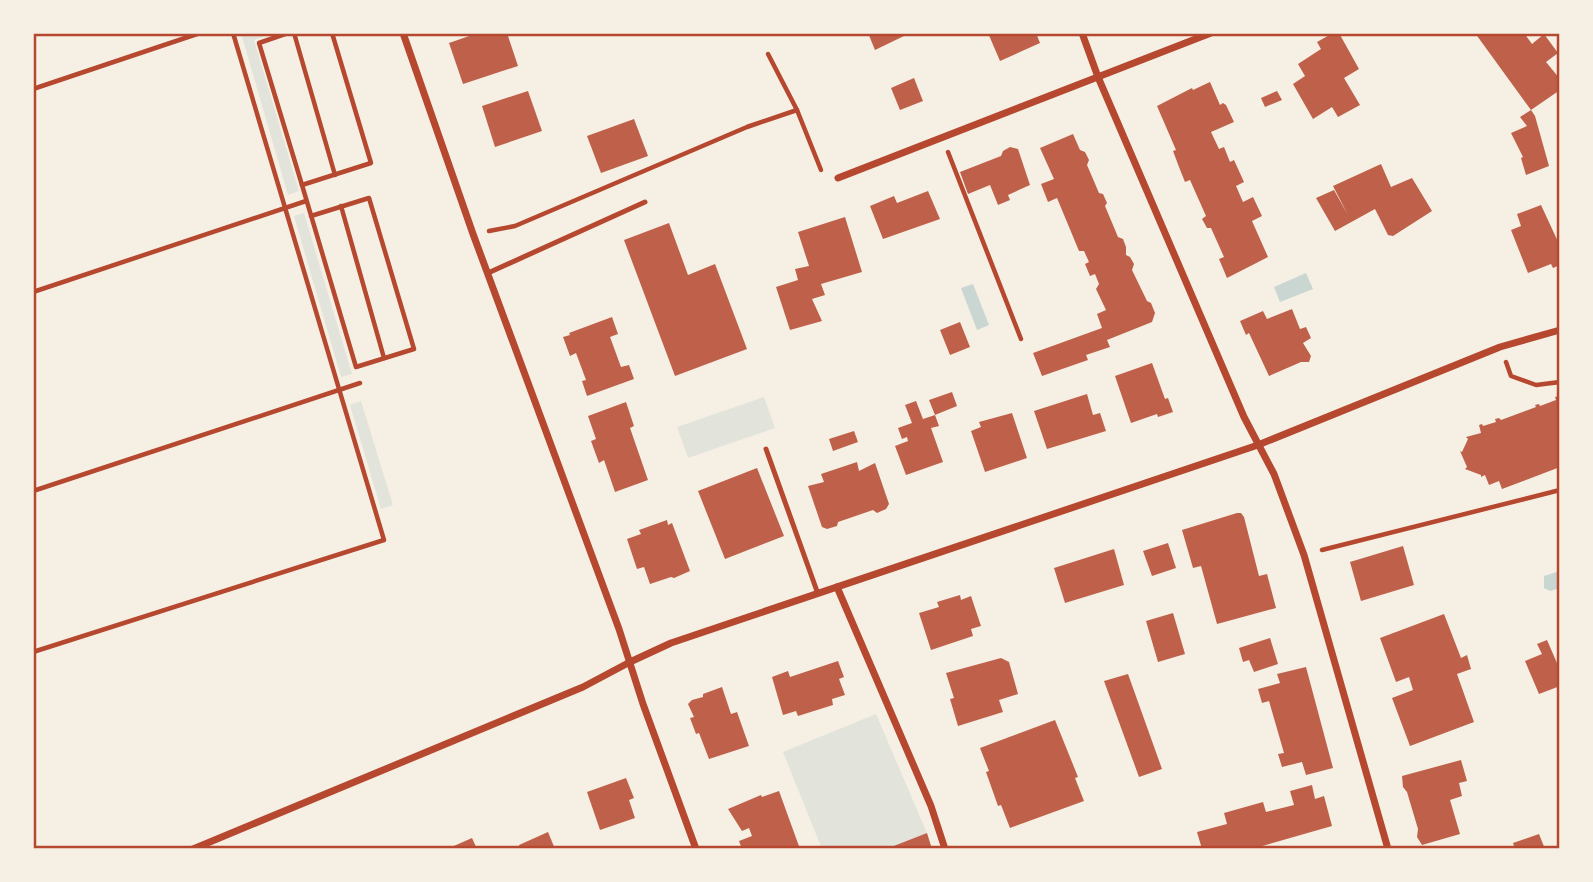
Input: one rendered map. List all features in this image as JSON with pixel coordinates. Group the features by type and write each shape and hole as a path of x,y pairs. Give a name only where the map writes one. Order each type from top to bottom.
{"street":[{"path":"403,33 696,849"},
{"path":"1082,33 1098,77 1258,445 1274,474 1304,555 1388,849"},
{"path":"838,178 1211,33"},
{"path":"193,849 583,687 671,643 1258,445 1500,347 1560,330"},
{"path":"837,587 931,806 945,849"}],"lane":[{"path":"488,273 645,202"},
{"path":"766,449 818,594"}],"path":[{"path":"33,89 200,33"},
{"path":"33,652 384,540 233,33"},
{"path":"288,33 259,43 356,367 414,349 369,198 311,216"},
{"path":"294,33 335,174"},
{"path":"302,185 371,163 332,33"},
{"path":"768,54 797,110 826,182 838,178"},
{"path":"473,234 514,226 747,127 797,110"},
{"path":"942,138 1021,339"},
{"path":"33,292 306,201"},
{"path":"341,206 384,358"},
{"path":"1505,361 1511,376 1536,385 1560,382"},
{"path":"33,491 360,383"},
{"path":"1304,555 1560,490"}],"shaded area":[{"path":"241,33 272,33 254,40 299,191 288,195"},
{"path":"304,213 352,374 341,377 294,216"},
{"path":"1306,273 1313,289 1280,302 1274,287"},
{"path":"973,284 989,325 977,330 961,288"},
{"path":"764,397 775,428 688,458 677,427"},
{"path":"361,401 393,505 381,509 350,405"},
{"path":"1560,571 1560,588 1550,591 1544,588 1544,576"},
{"path":"876,714 927,833 886,849 822,849 783,752"}],"building":[{"path":"478,33 507,33 518,66 463,84 449,43"},
{"path":"868,33 903,33 904,36 875,50"},
{"path":"988,33 1036,33 1040,43 1000,61"},
{"path":"1333,33 1339,33 1359,69 1344,78 1360,105 1338,117 1332,107 1313,119 1293,84 1305,76 1298,64 1321,49 1317,42"},
{"path":"1475,33 1524,33 1532,44 1544,34 1558,53 1546,62 1560,79 1560,90 1531,110"},
{"path":"914,78 923,101 900,110 891,88"},
{"path":"1210,82 1220,105 1226,105 1234,122 1211,132 1219,149 1224,147 1230,162 1234,160 1244,182 1236,186 1243,202 1253,197 1262,216 1252,221 1268,257 1227,278 1219,259 1224,257 1211,228 1207,228 1202,219 1206,216 1190,180 1185,182 1173,151 1176,150 1157,106"},
{"path":"528,91 542,131 495,147 482,106"},
{"path":"1277,91 1282,100 1265,107 1261,98"},
{"path":"1531,110 1549,166 1526,175 1521,158 1523,157 1511,133 1527,126 1520,117"},
{"path":"634,119 648,156 601,173 587,136"},
{"path":"1073,134 1080,150 1085,152 1089,160 1087,165 1099,193 1103,194 1107,203 1105,206 1118,237 1123,239 1126,255 1134,264 1132,270 1155,313 1152,322 1107,340 1110,347 1086,355 1088,360 1042,376 1033,353 1102,328 1097,314 1106,310 1096,289 1099,284 1095,274 1090,276 1085,264 1089,262 1084,251 1079,251 1057,198 1048,202 1041,184 1054,179 1040,148"},
{"path":"1010,147 1018,149 1030,185 1008,195 1010,200 998,205 990,185 968,194 960,172 1001,156 1003,151"},
{"path":"1381,164 1391,187 1412,178 1432,211 1393,236 1388,235 1375,209 1335,231 1316,198 1334,190 1348,215 1333,186"},
{"path":"928,191 940,219 883,239 870,206 894,196 897,203"},
{"path":"1541,205 1560,246 1560,265 1553,268 1551,264 1528,273 1511,230 1521,226 1517,214"},
{"path":"845,217 862,272 821,284 825,295 812,299 822,321 790,330 776,287 798,280 795,269 809,266 798,232"},
{"path":"669,223 688,275 715,264 747,349 675,376 624,240"},
{"path":"1292,309 1300,329 1306,327 1311,338 1303,343 1311,356 1309,362 1301,362 1269,376 1249,333 1246,335 1240,321 1263,311 1267,319"},
{"path":"612,317 618,334 610,337 621,367 629,365 634,379 587,396 582,381 586,380 576,353 570,356 563,337"},
{"path":"960,322 970,347 950,355 940,330"},
{"path":"1152,363 1165,399 1168,398 1173,412 1158,417 1157,414 1131,423 1115,376"},
{"path":"952,392 957,406 935,415 929,400"},
{"path":"1087,394 1093,415 1100,413 1106,431 1047,449 1034,411"},
{"path":"1559,396 1560,467 1502,489 1499,481 1489,485 1485,475 1481,477 1465,469 1467,467 1460,451 1462,452 1468,439 1466,437 1481,433 1479,425 1496,422 1495,419 1501,420 1536,407 1535,405 1540,406 1556,400 1555,397"},
{"path":"916,401 923,419 935,415 939,426 931,428 943,462 906,475 895,446 908,441 907,437 902,439 898,428 912,423 905,405"},
{"path":"626,402 634,426 630,428 648,480 615,492 604,460 599,463 591,441 596,439 588,416"},
{"path":"1012,413 1027,458 985,472 971,431 981,427 979,422"},
{"path":"854,431 858,442 833,451 829,439"},
{"path":"857,462 859,471 875,463 889,504 886,509 877,513 873,510 838,522 837,526 827,529 822,527 808,486 824,482 821,474"},
{"path":"757,468 784,536 725,559 698,491"},
{"path":"1237,513 1244,517 1259,576 1267,574 1276,608 1217,624 1201,566 1193,568 1182,530"},
{"path":"667,520 668,525 672,523 690,571 650,584 644,567 637,569 627,539 641,534 639,530"},
{"path":"1168,543 1176,568 1152,576 1143,551"},
{"path":"1403,546 1414,585 1361,601 1350,562"},
{"path":"1114,549 1124,585 1065,603 1054,568"},
{"path":"960,595 961,600 971,596 981,626 971,629 973,636 931,650 919,613 939,607 937,602"},
{"path":"1173,613 1185,654 1158,662 1146,621"},
{"path":"1444,614 1461,658 1467,655 1471,669 1457,674 1474,722 1410,746 1392,698 1413,690 1409,677 1396,682 1380,638"},
{"path":"1270,638 1278,664 1254,672 1249,660 1243,662 1239,648"},
{"path":"1547,640 1560,670 1560,686 1539,694 1525,661 1542,654 1537,644"},
{"path":"1001,658 1009,662 1018,694 999,700 1003,712 958,726 950,699 954,698 946,673"},
{"path":"838,661 844,677 839,679 845,695 832,699 833,705 798,716 796,711 783,715 772,677 788,671 790,677"},
{"path":"1306,667 1333,768 1306,775 1302,762 1282,767 1278,754 1284,753 1269,701 1262,703 1258,689 1280,683 1277,674"},
{"path":"1128,674 1162,769 1139,777 1104,681"},
{"path":"722,687 731,714 737,712 749,746 709,759 699,733 696,734 690,718 694,717 688,704 703,697 703,694"},
{"path":"1055,720 1078,777 1075,778 1084,801 1010,828 1001,805 998,806 980,748"},
{"path":"1461,760 1467,781 1459,783 1462,796 1450,800 1460,834 1422,845 1417,837 1418,829 1403,787 1402,776"},
{"path":"626,778 634,798 629,800 635,818 600,830 587,792"},
{"path":"1312,785 1315,799 1324,796 1332,826 1252,849 1202,849 1197,832 1227,824 1224,813 1263,802 1266,812 1294,805 1290,791"},
{"path":"779,791 800,849 742,849 739,841 752,836 749,828 742,831 728,809 761,795 762,797"},
{"path":"548,832 555,849 520,849 519,845"},
{"path":"927,833 932,849 886,849"},
{"path":"1539,834 1545,849 1515,849 1513,843"},
{"path":"472,838 477,849 447,849"}]}
